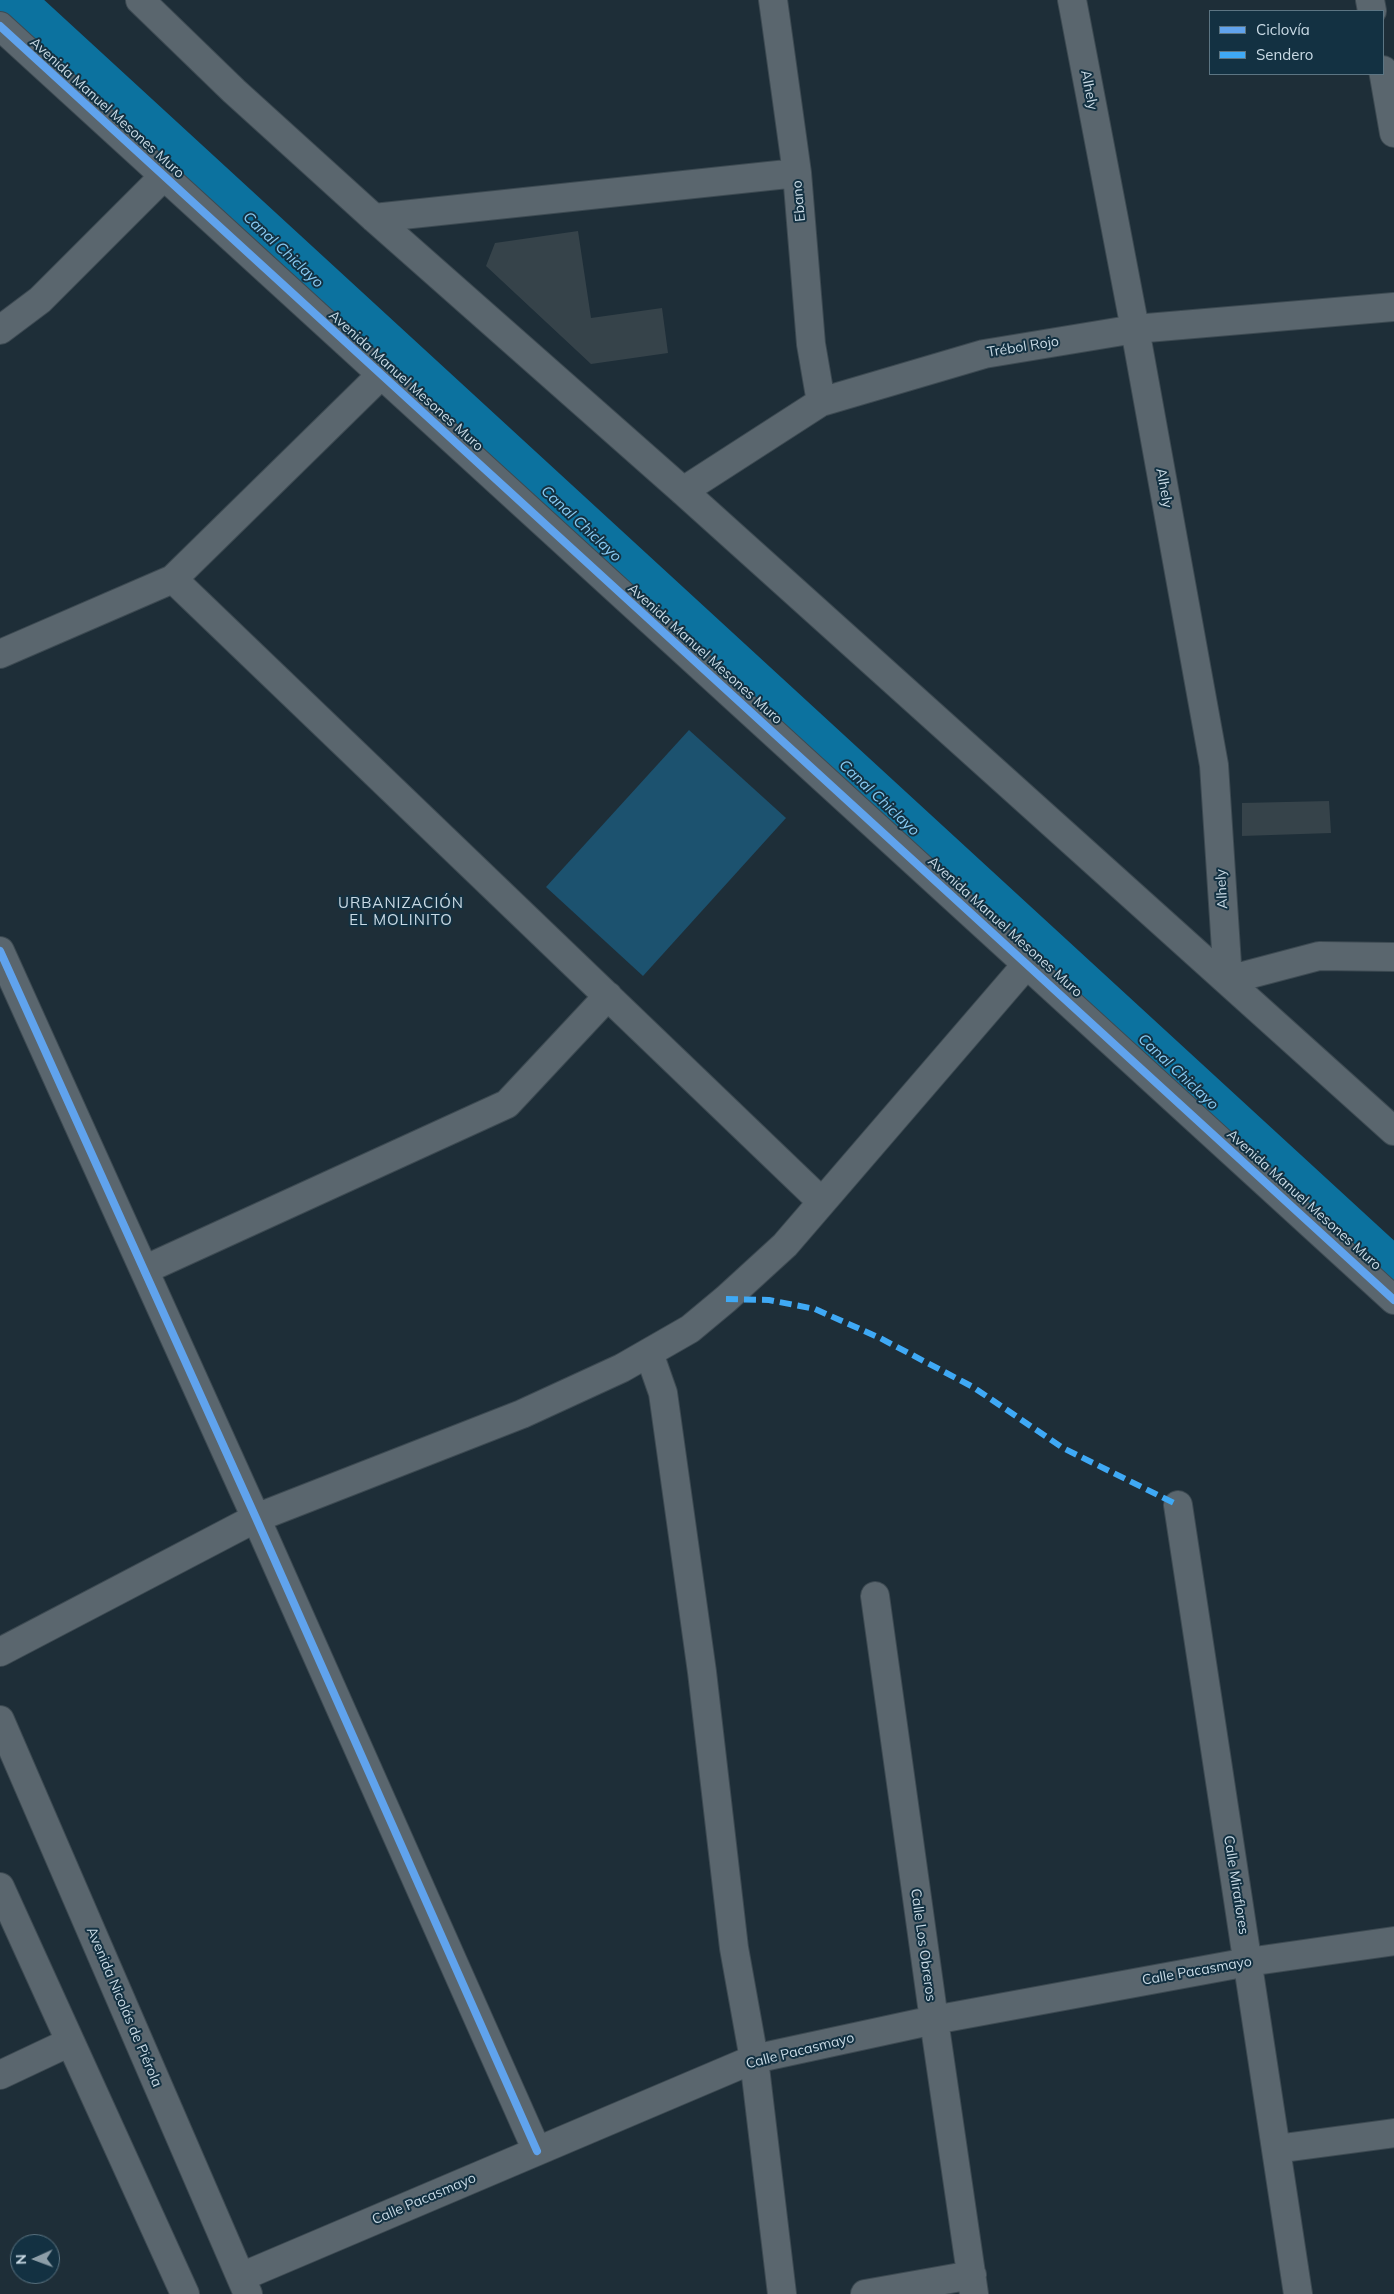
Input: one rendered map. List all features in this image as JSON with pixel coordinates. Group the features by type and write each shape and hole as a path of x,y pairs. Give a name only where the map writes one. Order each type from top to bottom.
{"street":[{"path":"140,0 234,91 374,218 683,491 1394,1131"},
{"name":"Ebano","path":"773,0 797,174 811,344 821,402"},
{"name":"Alhely","path":"1072,0 1135,329 1214,765 1228,980"},
{"name":"Avenida Manuel Mesones Muro","path":"0,26 1394,1300"},
{"path":"1384,75 1394,133"},
{"path":"374,218 797,174"},
{"path":"0,330 40,300 164,176"},
{"name":"Trébol Rojo","path":"683,491 821,402 984,354 1135,329 1394,307"},
{"path":"0,654 173,579 380,375"},
{"path":"173,579 822,1202"},
{"path":"0,951 256,1518 537,2151"},
{"path":"1228,980 1319,956 1394,957"},
{"path":"0,1652 256,1518 522,1414 622,1368 690,1329 785,1245 1027,964"},
{"path":"144,1270 507,1104 608,996"},
{"path":"649,1353 663,1393 702,1672 734,1948 754,2059 782,2294"},
{"name":"Calle Miraflores","path":"1178,1505 1298,2294"},
{"name":"Calle Los Obreros","path":"875,1596 973,2285"},
{"name":"Avenida Nicolás de Piérola","path":"0,1720 245,2286"},
{"path":"0,1887 185,2294"},
{"name":"Calle Pacasmayo","path":"245,2286 537,2151 754,2059 934,2020 1248,1962 1394,1941"},
{"path":"0,2075 70,2042"},
{"path":"1276,2149 1394,2133"},
{"path":"865,2294 973,2285"}],"shaded area":[{"path":"689,730 786,818 643,976 546,887"}],"building":[{"path":"578,231 591,318 662,308 668,353 591,364 486,266 495,243"},
{"path":"1329,801 1331,833 1242,836 1242,803"}],"waterway":[{"name":"Canal Chiclayo","path":"11,0 1394,1271"}],"marked path":[{"path":"726,1299 769,1300 815,1309 880,1338 973,1387 1063,1448 1178,1505"}],"cycle path":[{"path":"0,26 1394,1300"},
{"path":"0,951 256,1518 537,2151"}],"district":[{"name":"URBANIZACIÓN EL MOLINITO","path":"401,912"}]}
